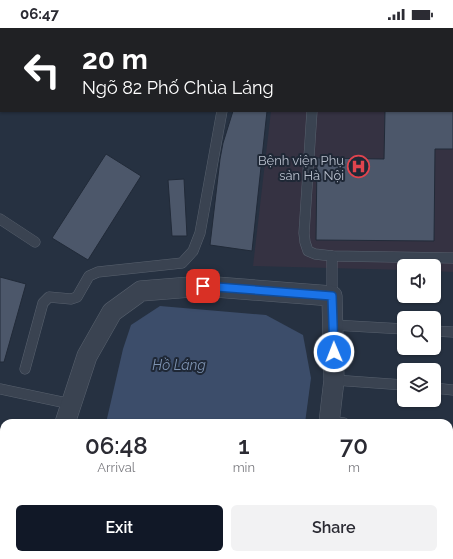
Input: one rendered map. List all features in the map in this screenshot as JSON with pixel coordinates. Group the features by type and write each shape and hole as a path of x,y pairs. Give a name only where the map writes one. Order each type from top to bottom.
{"street":[{"path":"66,419 87,356 112,312 140,291 203,286 332,296 334,419"}],"lane":[{"path":"26,369 43,303 49,297 71,299 76,297 89,276 98,272 182,263 193,251 200,233 222,112"},
{"path":"312,112 304,234 308,251 315,254 332,256 453,258"},
{"path":"0,219 35,242"},
{"path":"332,256 332,296"},
{"path":"333,325 397,329"},
{"path":"441,331 453,332"},
{"path":"334,380 397,384"},
{"path":"0,389 71,404"},
{"path":"441,389 453,390"}],"shaded area":[{"name":"Bệnh viện Phụ sản Hà Nội","path":"271,112 453,112 453,272 441,271 441,259 397,259 397,270 253,266"}],"water":[{"name":"Hồ Láng","path":"160,306 266,315 303,335 311,378 306,419 107,419 123,349 131,325"}],"building":[{"path":"233,112 267,112 252,251 210,245 223,143"},
{"path":"385,112 453,112 453,149 435,149 434,241 316,240 317,158 384,159"},
{"path":"106,154 141,176 88,260 52,238"},
{"path":"184,179 187,236 172,236 168,180"},
{"path":"0,277 26,284 4,362 0,362"}],"place":[{"name":"Bệnh viện Phụ sản Hà Nội","path":"359,167"}],"route":[{"path":"203,286 332,296 334,352"}]}
